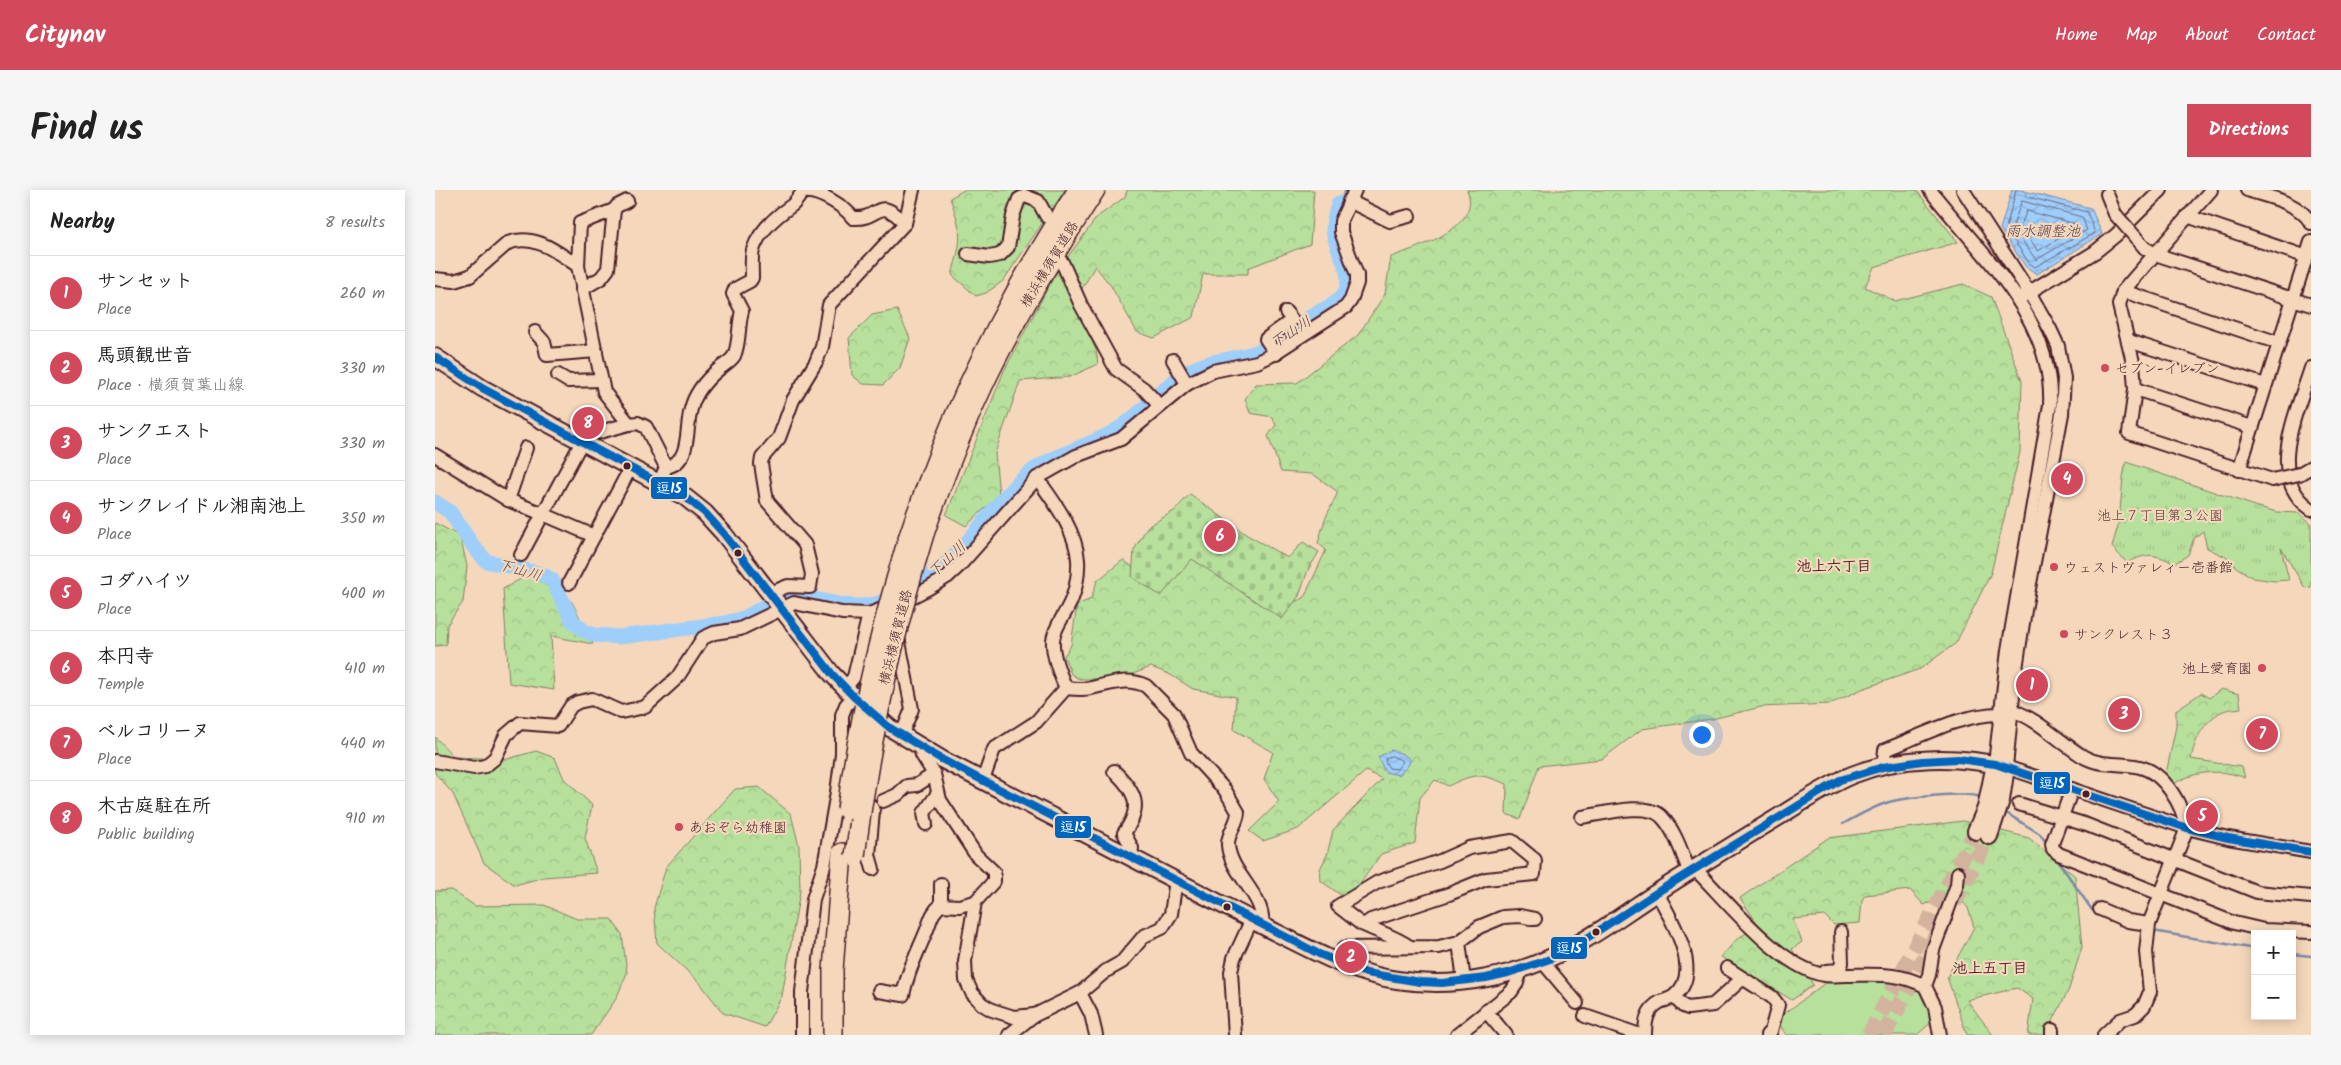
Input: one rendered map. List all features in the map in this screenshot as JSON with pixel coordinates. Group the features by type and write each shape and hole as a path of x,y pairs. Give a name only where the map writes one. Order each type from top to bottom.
{"highway":[{"name":"横浜横須賀道路","path":"833,1035 834,960 849,855 884,677 916,535 945,435 974,369 1026,272 1078,190"},
{"name":"横浜横須賀道路","path":"916,535 989,372 1040,278 1095,190"},
{"name":"横浜横須賀道路","path":"846,1035 849,855"}],"main road":[{"path":"435,357 482,388 631,467 663,475 685,497 705,513 850,693 872,715 901,736 1257,922 1330,959 1365,973 1408,981 1437,983 1481,980 1521,970 1569,949 1840,780 1883,766 1942,759 2001,765 1986,808 1982,833"}],"street":[{"path":"435,761 474,768 485,766 495,758 506,735 512,728 520,723 558,726 571,706 578,702 592,699 621,712 645,707 677,678 703,638 714,633 740,629 775,600 788,586 810,587 813,574 805,545 767,501 761,464 762,458 779,438 793,400 823,347 829,305 905,223 913,190"},
{"path":"1930,190 1983,250 2017,300 2037,334 2047,361 2051,388 2050,405 2008,650 2006,712 2001,765 2187,828 2227,838 2311,852"},
{"path":"1963,190 2029,292 2058,346 2064,378 2064,395 2006,712"},
{"path":"2017,300 2095,252 2116,236 2161,190"},
{"path":"2211,190 2150,251 2123,291 2119,305 2129,341 2135,389 2129,433 2272,480 2299,474 2311,467"},
{"path":"2247,190 2266,193 2290,205 2302,212 2311,223"},
{"path":"521,555 585,436 638,423 646,428 663,475 681,460 685,450 690,410 695,398 707,379 733,358 743,311 733,294 735,289 752,278 753,251 771,221 793,205 804,192 811,191 827,196 843,205 853,218 859,218 884,208 892,210 905,223"},
{"path":"2105,191 2115,214 2150,251 2311,305"},
{"path":"775,600 842,613 869,614 908,599 947,577 1037,478 1076,456 1121,439 1181,374 1213,371 1257,362 1272,348 1346,308 1357,283 1357,274 1341,232 1341,221 1352,195 1390,221 1409,216"},
{"path":"968,254 989,257 1000,255 1008,247 1013,216 1019,199 1025,196 1038,201 1047,217"},
{"path":"627,201 617,206 614,210 580,223 578,266 604,392 629,424"},
{"path":"582,289 601,278 608,269 614,210"},
{"path":"2187,216 2307,257"},
{"path":"435,279 455,281 470,276 509,243 516,240 550,246 578,266"},
{"path":"2239,470 2311,242"},
{"path":"1062,262 1081,305 1116,369 1156,401"},
{"path":"2123,291 2279,342"},
{"path":"1272,348 1266,338 1292,320 1286,312"},
{"path":"535,332 544,342 547,355 596,351"},
{"path":"2129,341 2265,386"},
{"path":"2311,368 2286,453 2287,470 2292,487 2302,503 2311,509"},
{"path":"558,375 568,381 601,380"},
{"path":"2135,389 2252,427"},
{"path":"508,500 526,448"},
{"path":"435,455 508,500 594,536"},
{"path":"569,582 631,467"},
{"path":"1037,478 1063,518 1073,539 1078,559 1073,594 1053,639 1059,670 1066,688"},
{"path":"892,605 912,709 901,736"},
{"path":"802,1035 802,992 813,899 824,866 837,792 842,754 842,715 850,693 869,614"},
{"path":"983,780 994,749 1036,722 1066,688 1090,688 1117,681 1141,684 1167,705 1180,723 1193,757 1225,790 1238,812 1228,845 1240,874 1257,899 1263,917 1257,922 1231,972 1235,1035"},
{"path":"1883,766 1885,750 1957,721 2006,712 2025,715 2086,758 2104,764 2147,769 2171,792 2184,814 2187,828 2149,924 2146,952 2150,992 2144,1006 2135,1015 2120,1020 2104,1035"},
{"path":"920,747 922,755 934,774 938,793 959,831 976,855 994,872 994,881 975,902 965,960 966,980 972,993 982,1004 1003,1015 1014,1017 1035,1015"},
{"path":"1114,771 1129,785 1133,792 1136,812 1134,820 1124,833 1132,848 1131,856"},
{"path":"883,801 897,795 907,786 917,785 934,774"},
{"path":"2072,789 2052,844 2055,852 2257,930"},
{"path":"837,792 867,802 871,806 869,855 873,869"},
{"path":"926,824 924,813 938,793"},
{"path":"2019,804 2062,816 2257,892 2311,897"},
{"path":"1583,817 1638,809 1653,811 1661,815 1671,829 1692,871 1776,951 1803,968 1824,975 1906,976 1925,986 1935,1007 1940,1035"},
{"path":"1363,926 1371,920 1449,894 1486,879 1534,874 1535,860 1512,841 1483,845 1378,882 1338,906 1363,926 1410,946"},
{"path":"1925,986 1929,975 1933,950 1957,885 1958,873"},
{"path":"1009,1035 1035,1015 1080,993 1106,971 1122,962 1144,936 1162,928 1171,914 1176,880"},
{"path":"879,991 903,995 909,970 931,915 941,905 941,884"},
{"path":"1645,1035 1647,1014 1652,1008 1674,997 1684,983 1684,951 1681,938 1657,893"},
{"path":"941,905 959,906 975,902"},
{"path":"2100,909 2128,921 2149,924"},
{"path":"1344,948 1439,946 1459,942 1479,927 1503,917 1520,916 1535,919"},
{"path":"1824,975 1825,971 1839,970 1842,963 1841,932"},
{"path":"2296,932 2311,932"},
{"path":"1459,942 1464,981"},
{"path":"1542,961 1577,1003"},
{"path":"1727,968 1772,997 1778,1005 1771,1032 1767,1035"},
{"path":"1459,1035 1511,992 1517,983 1521,970"},
{"path":"1674,997 1683,1006 1688,1008 1713,1005 1742,979"},
{"path":"1080,993 1091,1014 1096,1035"},
{"path":"1487,1011 1506,1035"},
{"path":"1585,1016 1640,1035"}],"green space":[{"path":"964,190 1065,190 1003,281 986,293 976,296 952,275 960,236 950,198"},
{"path":"1127,190 1314,190 1310,244 1248,268 1248,274 1203,274 1194,317 1154,338 1137,332 1111,286 1095,266 1074,303 1096,350 1098,364 1070,377 1020,381 995,453 999,495 966,526 946,515 1004,371 1054,276 1097,217 1125,197"},
{"path":"1467,190 1916,190 1958,242 1874,267 1865,287 1895,301 1963,284 1991,297 2022,381 2020,452 1991,573 1956,643 1920,669 1862,689 1830,704 1761,707 1712,719 1642,729 1602,759 1539,766 1520,819 1506,814 1507,784 1483,776 1471,777 1448,786 1435,780 1420,798 1415,843 1381,854 1357,888 1345,898 1321,881 1320,869 1327,855 1333,830 1382,779 1366,771 1298,829 1263,841 1249,831 1279,802 1264,779 1273,752 1234,730 1236,697 1193,689 1169,674 1151,667 1120,679 1079,679 1071,674 1064,656 1071,645 1077,605 1091,599 1097,581 1123,560 1147,577 1193,555 1284,606 1304,598 1326,550 1318,543 1325,519 1338,492 1313,474 1281,472 1268,436 1276,425 1272,417 1250,413 1245,399 1256,384 1297,383 1358,335 1385,294 1391,257 1431,241 1457,225 1466,215 1469,203"},
{"path":"897,310 910,338 900,368 883,385 863,384 852,375 849,338 872,315"},
{"name":"池上７丁目第３公園","path":"2126,462 2255,506 2277,512 2299,513 2311,523 2311,587 2305,588 2281,548 2289,580 2275,581 2253,578 2236,567 2230,559 2207,548 2203,531 2194,538 2188,555 2175,563 2156,556 2146,556 2127,563 2112,547 2119,522"},
{"path":"1190,494 1247,535 1288,558 1303,542 1319,552 1308,570 1299,596 1282,619 1192,559 1161,596 1132,577 1134,550 1147,527 1174,511"},
{"path":"435,523 460,536 467,566 463,602 447,625 446,645 435,646"},
{"path":"529,574 572,602 593,644 551,636 554,690 509,683 503,589"},
{"path":"2221,689 2239,694 2241,708 2223,711 2209,721 2200,732 2191,759 2242,767 2245,778 2216,772 2196,774 2170,787 2165,779 2176,726 2176,710 2201,693 2209,698"},
{"path":"435,737 454,757 507,759 536,751 555,758 564,779 592,805 585,838 597,873 544,877 515,885 484,863 453,794 435,773"},
{"path":"759,787 791,814 799,846 800,891 782,996 765,1027 723,1013 700,983 657,943 654,908 666,867 735,789"},
{"path":"1963,821 2029,838 2075,876 2082,947 2069,989 2046,1035 2028,1035 2033,999 2017,988 1967,1000 1993,1035 1967,1035 1947,977 1974,927 1968,908 1954,892 1924,905 1910,890 1865,895 1862,900 1860,923 1834,925 1825,916 1793,919 1802,942 1792,949 1813,985 1792,1000 1721,957 1738,938 1759,926 1740,898 1828,838"},
{"path":"451,890 475,906 544,905 577,919 611,919 622,934 627,973 616,999 591,1035 435,1035 435,891"},
{"path":"1904,979 1920,987 1935,1019 1917,1035 1786,1035 1779,1023 1784,1014 1825,983"}],"water":[{"name":"雨水調整池","path":"2012,190 2020,190 2091,208 2102,234 2037,274 2026,267 2000,229"},
{"path":"1391,750 1403,754 1411,760 1399,775 1385,772 1378,757"}],"waterway":[{"name":"下山川","path":"1339,203 1346,190"},
{"name":"下山川","path":"435,502 450,512 473,546 486,561 542,574 552,580 573,621 583,630 594,635 620,637 725,623 744,618 785,595 849,606 873,605 914,586 942,567 967,542 1009,492 1038,467 1115,431 1132,419 1170,384 1189,371 1200,366 1245,356 1267,348 1313,315 1337,301 1344,294 1348,278 1333,229 1339,203"},
{"path":"1843,824 1877,806 1897,800 1951,795 1982,798"},
{"path":"2003,811 2040,834 2048,845"},
{"path":"2056,858 2092,910 2096,911"},
{"path":"2153,931 2251,948"},
{"path":"2296,954 2311,956"}],"tunnel":[{"path":"1869,1035 1976,831"},
{"path":"1954,903 1989,836"},
{"path":"1884,1035 1936,935"}],"transit line":[{"name":"逗15","path":"435,357 482,388 685,497 705,513 724,534 832,674 854,697 890,728 943,760 1319,954 1366,973 1420,982 1442,983 1486,978 1550,959 1581,942 1659,891 1840,780 1883,767 1922,761 1958,759 1995,764 2187,828 2228,838 2311,852"}],"place":[{"name":"セブン-イレブン","path":"2105,368"},
{"name":"木古庭駐在所","path":"588,423"},
{"name":"サンクレイドル湘南池上","path":"2067,479"},
{"name":"本円寺","path":"1220,536"},
{"name":"ウェストヴァレィー壱番館","path":"2054,567"},
{"name":"サンクレスト３","path":"2064,634"},
{"name":"池上愛育園","path":"2262,668"},
{"name":"サンセット","path":"2032,685"},
{"name":"サンクエスト","path":"2124,714"},
{"name":"ベルコリーヌ","path":"2262,734"},
{"name":"コダハイツ","path":"2202,816"},
{"name":"あおぞら幼稚園","path":"679,827"},
{"name":"馬頭観世音","path":"1351,957"}],"district":[{"name":"池上六丁目","path":"1834,566"},
{"name":"池上五丁目","path":"1990,968"}]}
